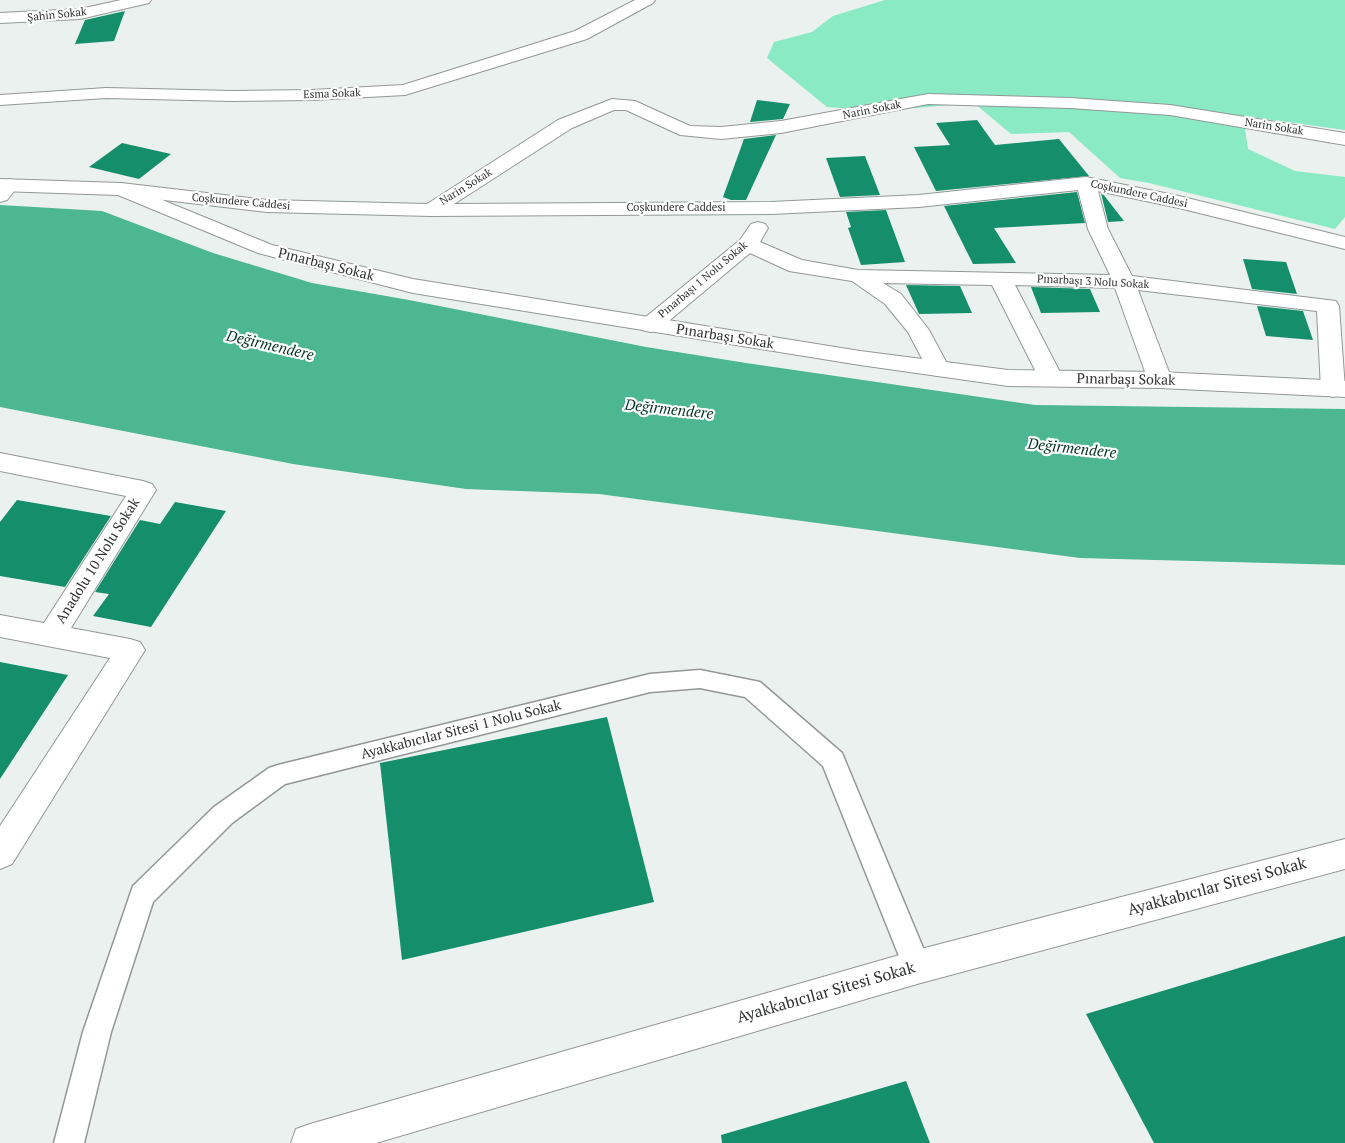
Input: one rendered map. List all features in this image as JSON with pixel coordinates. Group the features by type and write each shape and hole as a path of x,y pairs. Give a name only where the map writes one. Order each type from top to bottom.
{"street":[{"name":"Şahin Sokak","path":"0,18 80,14 143,0"},
{"name":"Esma Sokak","path":"0,100 106,93 292,96 405,90 581,35 647,0"},
{"name":"Narin Sokak","path":"431,210 565,124 612,104 629,105 687,131 721,133 781,127 928,99 1070,103 1170,110 1345,139"},
{"name":"Coşkundere Caddesi","path":"3,189 122,189 267,206 431,210 771,208 919,201 1086,183 1179,202 1345,243"},
{"path":"1086,183 1098,229 1124,282 1160,380"},
{"name":"Pınarbaşı Sokak","path":"122,189 265,249 413,286 650,325 860,358 1008,378 1160,380 1339,389"},
{"name":"Pınarbaşı 1 Nolu Sokak","path":"650,325 748,244 771,208"},
{"name":"Pınarbaşı 3 Nolu Sokak","path":"748,244 796,266 858,276 1124,282 1328,306 1339,389"},
{"path":"858,276 893,299 918,330 938,369"},
{"path":"1000,278 1051,378"},
{"name":"Anadolu 10 Nolu Sokak","path":"0,462 143,490 51,635 130,650 9,823 0,854"},
{"path":"0,626 51,635"},
{"name":"Ayakkabıcılar Sitesi Sokak","path":"310,1143 917,967 1345,854"}],"lane":[{"name":"Ayakkabıcılar Sitesi 1 Nolu Sokak","path":"70,1143 97,1032 142,895 223,815 278,775 650,682 700,680 752,689 833,760 917,967"}],"shaded area":[{"path":"885,0 1345,0 1345,130 1243,116 1248,149 1295,171 1345,177 1345,217 1335,229 1149,183 1120,178 1069,132 1011,134 974,103 880,111 827,107 767,58 774,42 812,32 833,16"}],"water":[{"name":"Değirmendere","path":"0,205 102,211 213,253 312,283 409,300 646,347 746,363 1035,405 1345,409 1345,565 1080,558 599,494 466,489 293,464 0,407"}],"building":[{"path":"125,11 114,41 75,44 85,20"},
{"path":"757,100 790,104 783,119 750,122"},
{"path":"977,120 995,145 1059,139 1089,176 936,191 914,147 950,145 936,123"},
{"path":"776,135 746,200 731,200 723,197 744,139"},
{"path":"122,143 171,154 139,179 89,167"},
{"path":"865,156 880,195 840,197 826,158"},
{"path":"1077,192 1085,223 994,228 1016,263 973,264 944,206"},
{"path":"1101,193 1103,194 1124,221 1108,222"},
{"path":"886,210 905,262 861,265 848,228 851,227 846,212"},
{"path":"1243,259 1286,262 1297,294 1252,289"},
{"path":"906,285 960,286 972,313 919,314"},
{"path":"1031,287 1090,289 1100,312 1041,313"},
{"path":"1257,306 1303,311 1313,340 1266,336"},
{"path":"17,500 111,516 65,587 0,576 0,522"},
{"path":"175,502 226,511 151,627 93,616 109,594 95,592 140,520 160,524"},
{"path":"0,662 68,675 0,779"},
{"path":"607,717 654,902 402,960 380,763"},
{"path":"1345,936 1345,1143 1154,1143 1086,1014"},
{"path":"906,1081 930,1143 722,1143 721,1135"}]}
